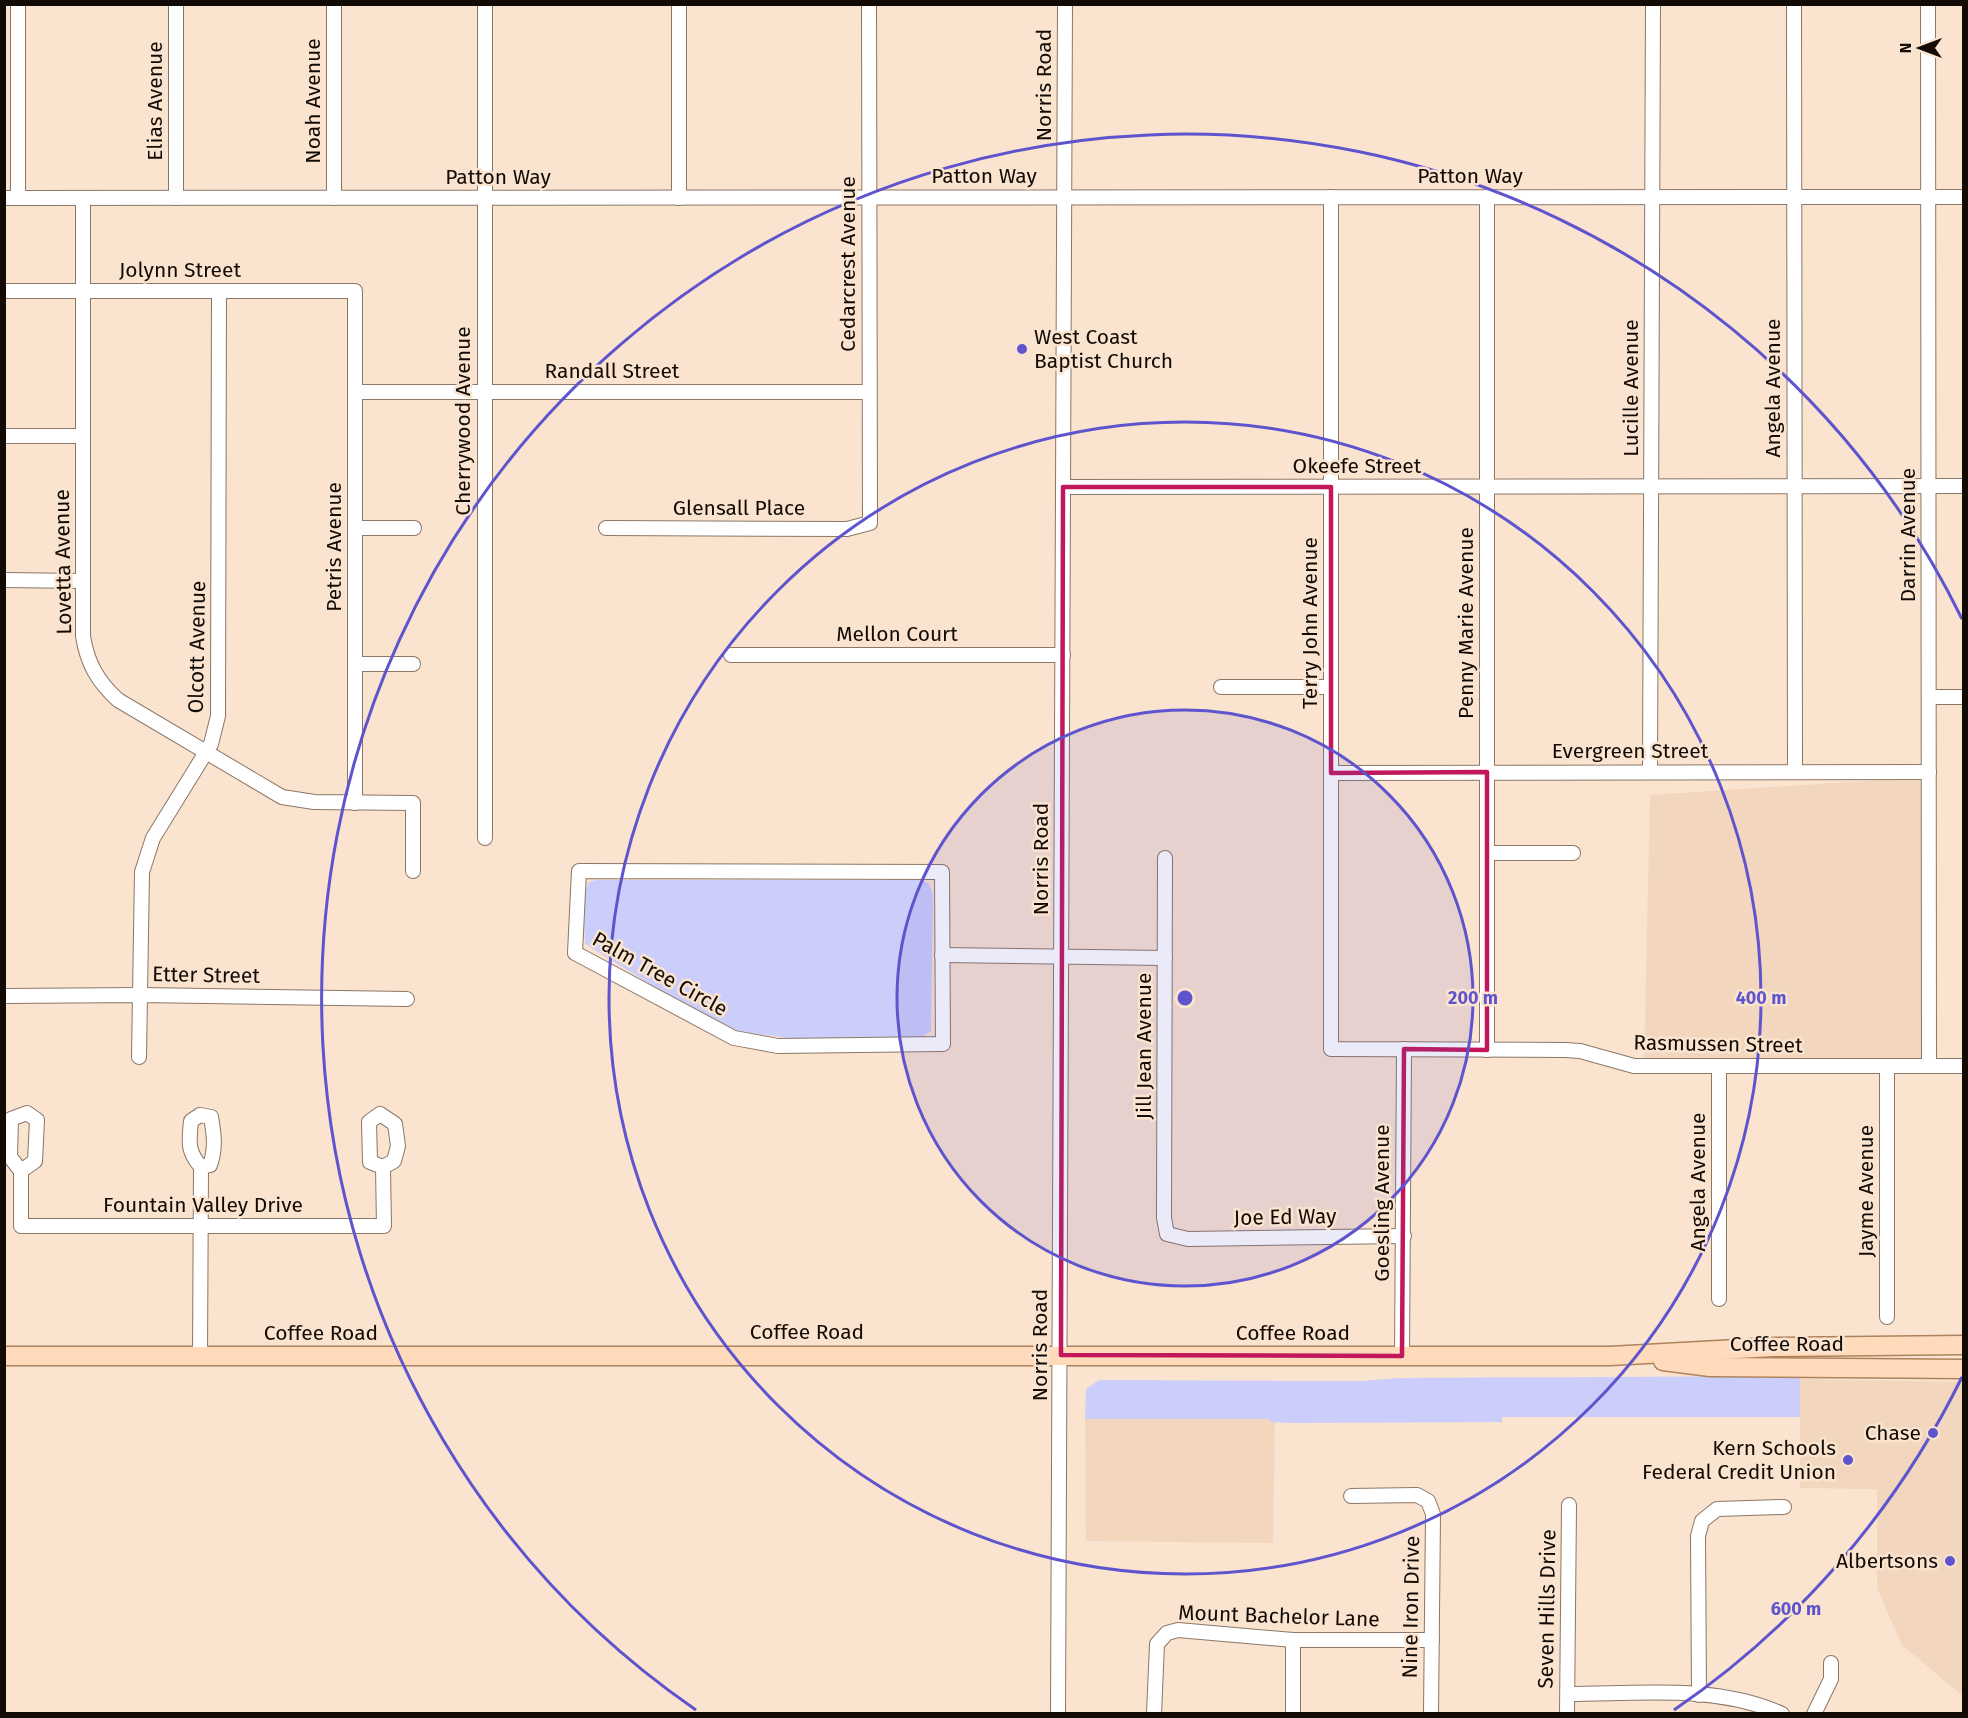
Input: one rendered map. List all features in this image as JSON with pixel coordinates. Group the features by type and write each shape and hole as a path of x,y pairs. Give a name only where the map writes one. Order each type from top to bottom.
{"main road":[{"name":"Coffee Road","path":"4,1356 1061,1354 1610,1356 1773,1347 1964,1345"},
{"name":"Coffee Road","path":"1610,1356 1710,1367 1964,1369"}],"street":[{"path":"11,198 18,4"},
{"name":"Elias Avenue","path":"176,4 176,198"},
{"name":"Noah Avenue","path":"334,4 334,198"},
{"name":"Cherrywood Avenue","path":"485,4 485,838"},
{"path":"679,4 679,198"},
{"name":"Cedarcrest Avenue","path":"869,4 870,523"},
{"name":"Norris Road","path":"1058,1713 1065,4"},
{"name":"Lucille Avenue","path":"1650,772 1653,4"},
{"name":"Angela Avenue","path":"1794,4 1795,772"},
{"name":"Darrin Avenue","path":"1928,4 1929,1066"},
{"name":"Patton Way","path":"11,198 1964,196"},
{"name":"Terry John Avenue","path":"1330,1049 1331,197"},
{"name":"Penny Marie Avenue","path":"1487,197 1487,1050"},
{"name":"Lovetta Avenue","path":"83,198 82,581 83,636 90,664 97,678 118,700 282,797 314,802 413,803 413,872"},
{"name":"Jolynn Street","path":"4,291 355,291"},
{"name":"Olcott Avenue","path":"139,1057 141,887 146,856 153,838 206,753 218,716 219,291"},
{"name":"Petris Avenue","path":"355,291 355,803"},
{"name":"Randall Street","path":"355,392 868,392"},
{"path":"4,435 83,436"},
{"path":"1795,487 1964,486"},
{"name":"Okeefe Street","path":"1064,488 1795,487"},
{"name":"Glensall Place","path":"606,528 847,529 870,523"},
{"path":"355,528 414,528"},
{"path":"4,580 82,581"},
{"name":"Mellon Court","path":"731,655 1063,655"},
{"path":"355,664 413,664"},
{"path":"1221,687 1331,687"},
{"path":"1929,697 1964,697"},
{"name":"Evergreen Street","path":"1331,773 1929,772"},
{"path":"1488,853 1574,853"},
{"name":"Jill Jean Avenue","path":"1165,858 1164,1218 1167,1234"},
{"name":"Palm Tree Circle","path":"579,871 942,873 942,955 943,1044 778,1046 755,1043 734,1038 699,1021 575,953 579,871"},
{"path":"942,955 1165,958"},
{"name":"Etter Street","path":"4,996 141,994 407,999"},
{"name":"Rasmussen Street","path":"1330,1049 1580,1051 1634,1066 1964,1066"},
{"name":"Goesling Avenue","path":"1402,1356 1404,1049"},
{"name":"Angela Avenue","path":"1719,1066 1719,1299"},
{"name":"Jayme Avenue","path":"1887,1066 1887,1317"},
{"path":"200,1356 201,1167"},
{"name":"Fountain Valley Drive","path":"21,1171 21,1226 384,1226 383,1167"},
{"name":"Joe Ed Way","path":"1167,1234 1188,1239 1404,1236"},
{"name":"Nine Iron Drive","path":"1351,1496 1417,1495 1428,1501 1433,1514 1431,1713"},
{"name":"Seven Hills Drive","path":"1567,1713 1569,1505"},
{"path":"1699,1695 1698,1536 1702,1521 1717,1509 1785,1507"},
{"name":"Mount Bachelor Lane","path":"1154,1713 1157,1644 1167,1633 1178,1630 1293,1640 1432,1640"},
{"path":"1293,1640 1293,1713"},
{"path":"1814,1713 1831,1679 1830,1663"},
{"path":"1568,1694 1699,1695 1735,1699 1782,1713"}],"highlighted area":[{"path":"1063,487 1331,487 1331,773 1487,772 1487,1050 1404,1049 1402,1356 1061,1355"}],"shaded area":[{"path":"1928,777 1929,1067 1644,1067 1650,795"},
{"path":"596,880 923,880 929,884 933,895 931,1031 921,1038 789,1038 736,1031 707,1019 585,944 583,895 589,882"},
{"path":"1800,1376 1800,1417 1502,1417 1502,1422 1292,1423 1270,1422 1270,1419 1085,1419 1086,1389 1099,1380 1362,1381 1400,1378"},
{"path":"1800,1379 1963,1382 1963,1696 1902,1645 1877,1588 1877,1489 1800,1488"},
{"path":"1275,1415 1273,1543 1086,1541 1085,1419"}],"place":[{"name":"West Coast Baptist Church","path":"1022,349"},
{"name":"Chase","path":"1933,1433"},
{"name":"Kern Schools Federal Credit Union","path":"1848,1460"},
{"name":"Albertsons","path":"1950,1561"}]}
